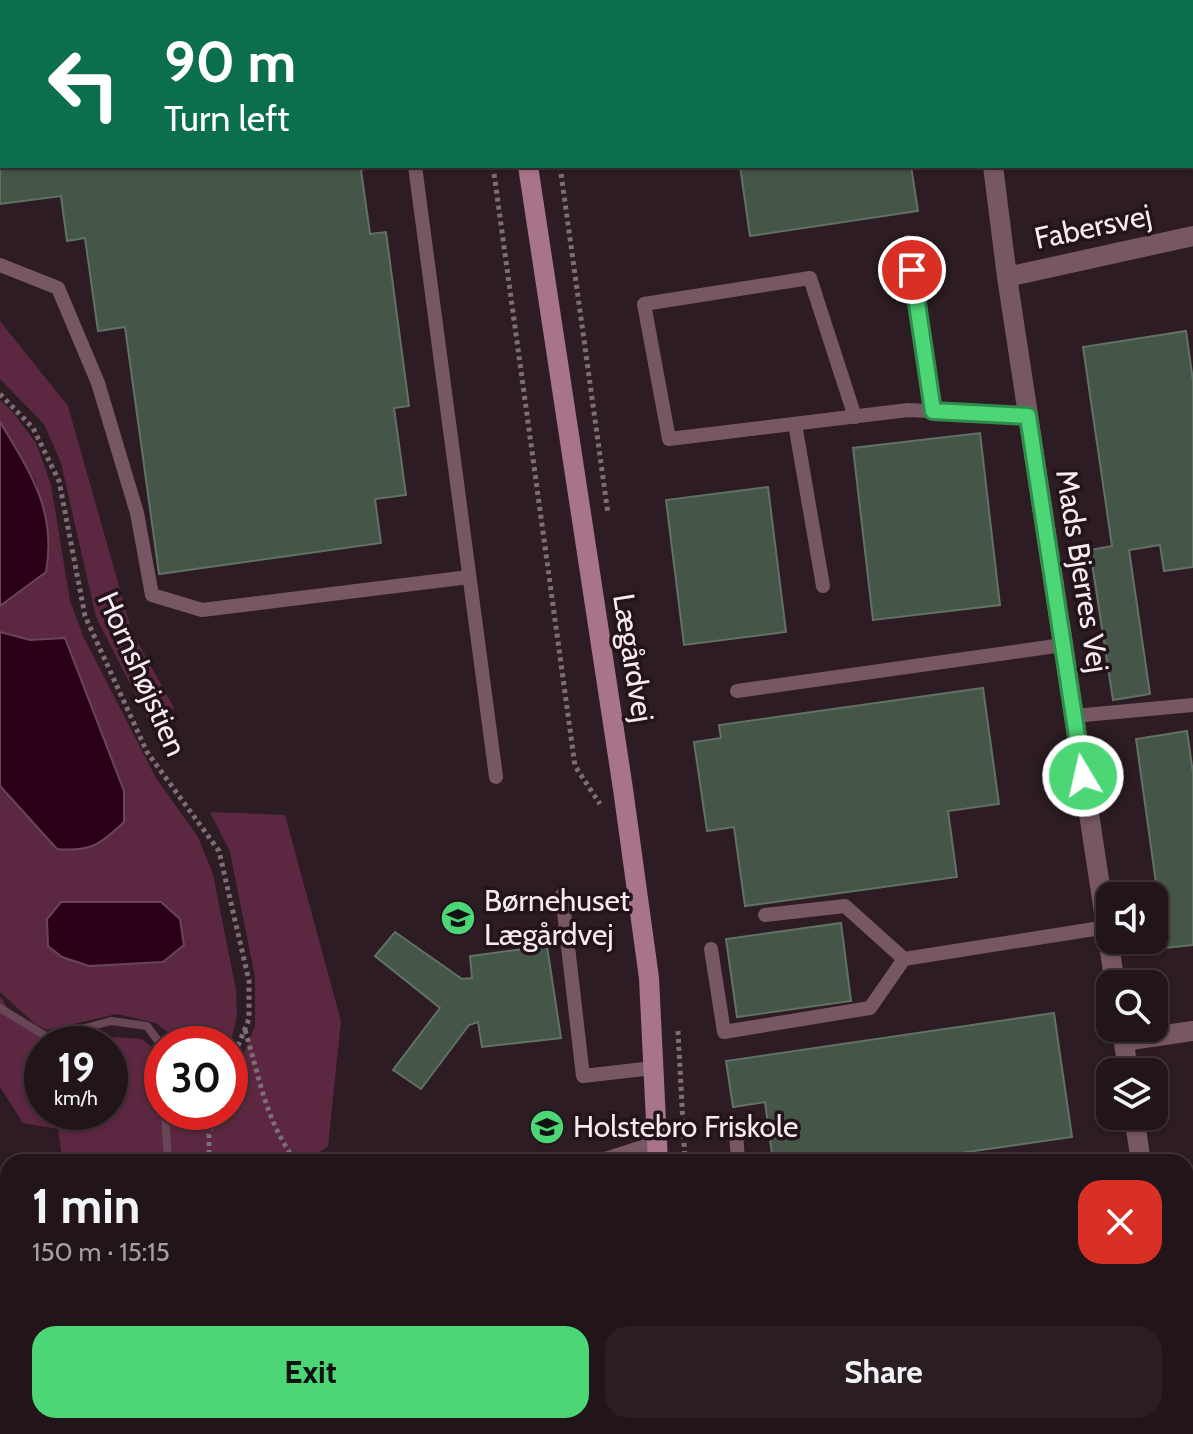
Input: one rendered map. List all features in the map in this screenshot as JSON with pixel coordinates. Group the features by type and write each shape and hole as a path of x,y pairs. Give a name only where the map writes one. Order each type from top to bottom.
{"street":[{"name":"Lægårdvej","path":"528,168 649,978 658,1152"},
{"name":"Mads Bjerres Vej","path":"993,168 1007,277 1100,882"},
{"name":"Fabersvej","path":"1007,277 1193,236"},
{"path":"1168,1032 1193,1031"},
{"path":"1136,1130 1140,1154"}],"lane":[{"path":"415,168 496,777"},
{"path":"908,242 933,411"},
{"path":"0,265 58,288 98,383 137,513 152,595 202,610 469,577"},
{"path":"855,417 810,278 644,304 669,439 855,417 908,410 1028,416"},
{"path":"795,424 823,586"},
{"path":"737,691 1063,645"},
{"path":"1074,716 1193,705"},
{"path":"562,895 583,1076 653,1068"},
{"path":"765,915 845,906 904,959"},
{"path":"711,949 724,1032 870,1008 904,959 1096,929"},
{"path":"736,1131 737,1154"}],"path":[{"path":"493,168 575,766 599,802 601,817"},
{"name":"Hornshøjstien","path":"0,394 33,428 59,481 85,616 147,752 219,851 249,981 249,1019 246,1026"},
{"path":"248,1044 264,1103 290,1154"},
{"path":"209,1154 210,1130"}],"shaded area":[{"path":"0,321 68,406 132,632 174,708 149,721 96,617 61,463 44,424 0,379"},
{"path":"0,400 36,443 51,485 70,601 84,638 156,778 198,837 213,874 236,990 234,1026 160,1026 117,1014 64,1026 39,1026 0,992 0,786 57,849 87,848 124,822 30,640 0,632 0,606 37,484 0,422"},
{"path":"0,422 38,493 48,530 48,550 46,572 0,606"},
{"path":"0,632 30,640 65,638 124,791 124,822 94,845 57,849 0,786"},
{"path":"210,812 285,815 341,1021 328,1146 318,1154 62,1154 58,1130 128,1130 128,1038 144,1041 144,1130 248,1130 248,1043 255,1026 255,977 230,852"},
{"path":"61,902 161,902 180,919 184,945 163,962 89,966 62,957 48,946 47,919"},
{"path":"0,996 9,1011 29,1026 24,1026 24,1123 0,1087"}],"building":[{"path":"0,168 369,168 361,170 370,234 386,232 409,406 394,408 406,495 375,499 381,543 159,574 125,327 98,331 85,238 67,241 61,196 0,204"},
{"path":"740,168 911,168 918,211 750,236"},
{"path":"1186,331 1193,381 1193,567 1164,571 1160,545 1129,550 1150,694 1113,700 1090,550 1112,546 1083,347"},
{"path":"980,433 1000,605 873,620 853,448"},
{"path":"768,487 786,632 684,645 666,500"},
{"path":"983,688 999,804 948,811 957,877 745,906 734,827 707,831 694,742 721,738 719,725"},
{"path":"1187,731 1193,773 1193,945 1168,948 1168,882 1156,882 1136,739"},
{"path":"841,923 851,1001 737,1017 726,939"},
{"path":"395,932 462,979 472,978 470,956 547,946 561,1038 482,1047 478,1022 469,1025 421,1089 393,1070 440,1008 375,956"},
{"path":"1054,1013 1072,1137 953,1154 772,1154 765,1102 733,1107 726,1061"}],"waterway":[{"path":"0,1008 49,1038 111,1021 147,1026"},
{"path":"166,1130 168,1154"}],"place":[{"name":"Børnehuset Lægårdvej","path":"458,918"},
{"name":"Holstebro Friskole","path":"547,1127"}],"route":[{"path":"912,270 933,411 1028,416 1083,776"}]}
